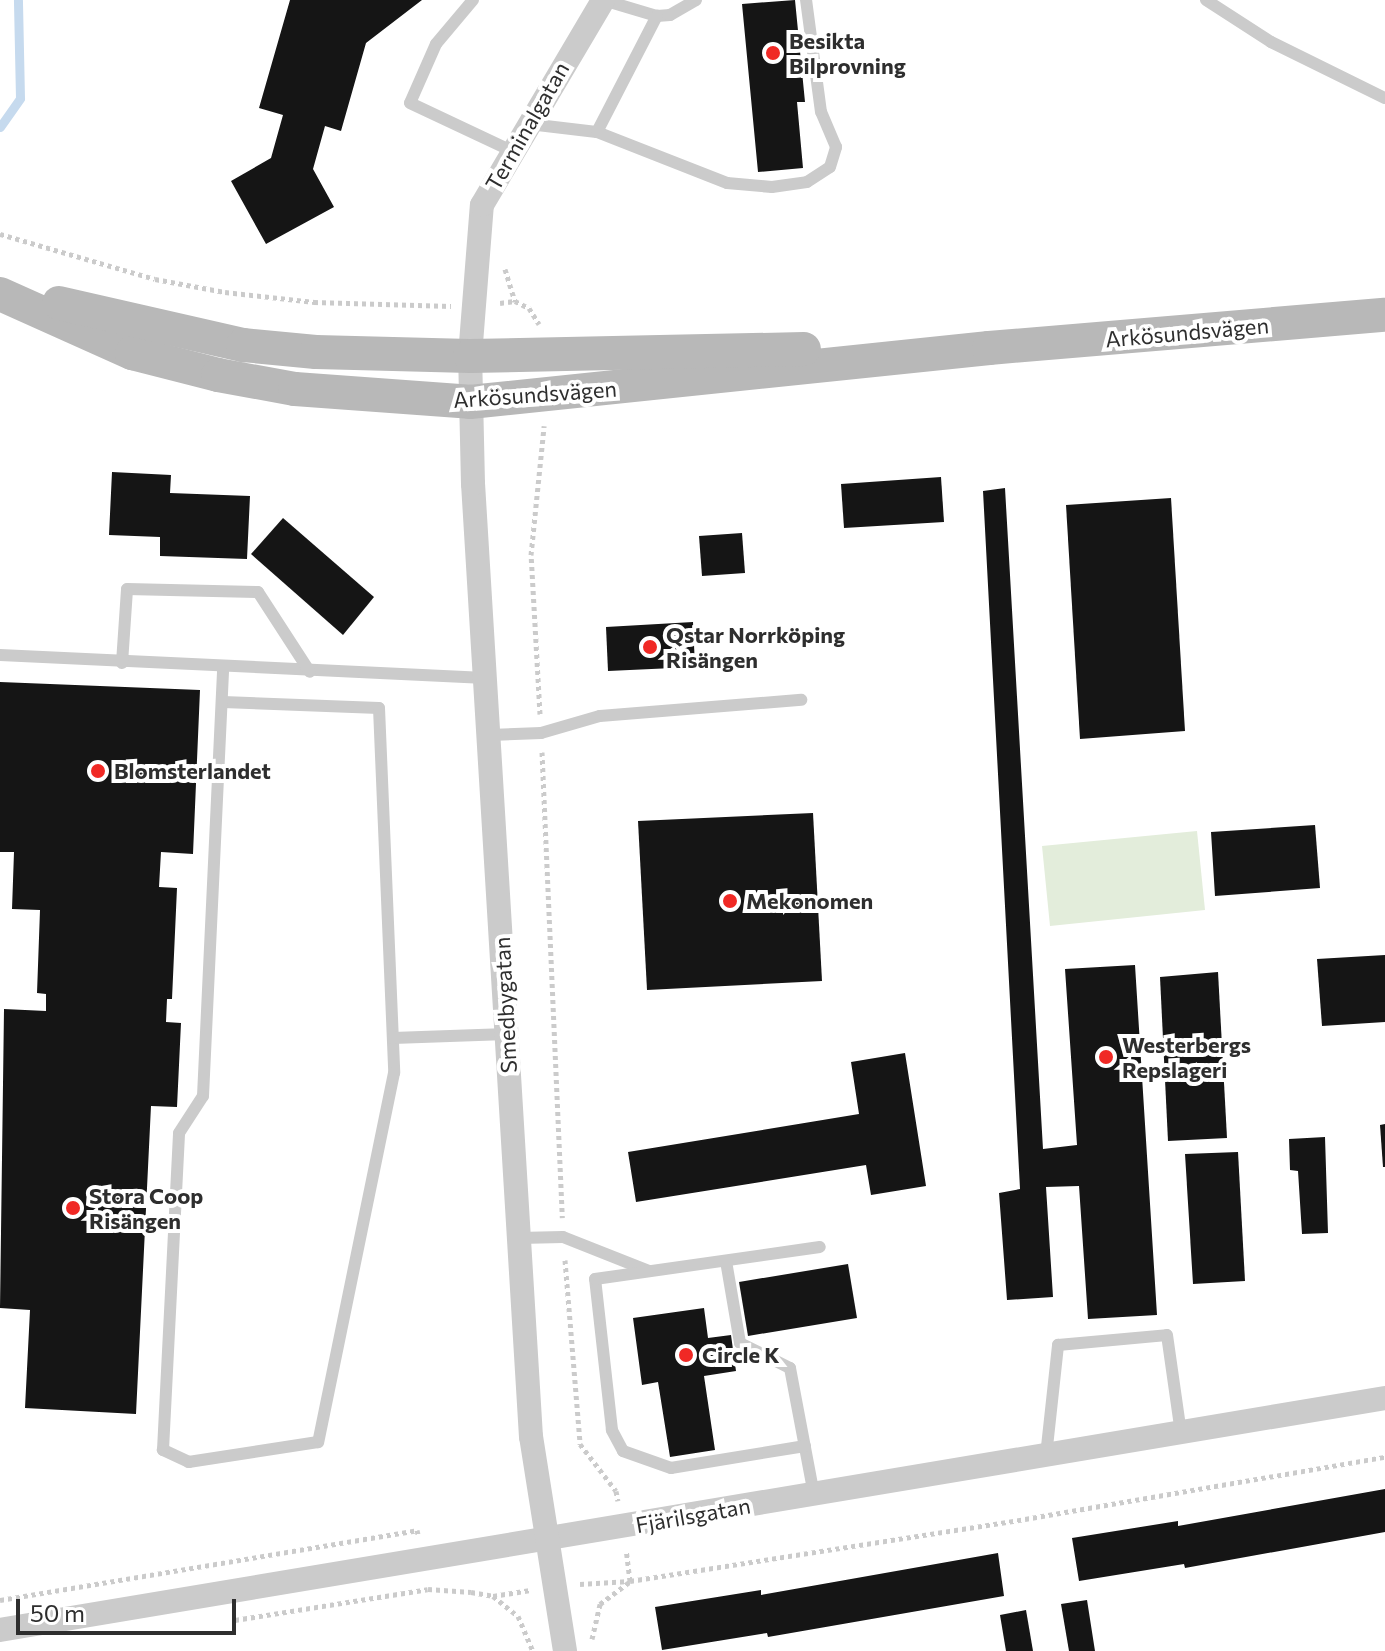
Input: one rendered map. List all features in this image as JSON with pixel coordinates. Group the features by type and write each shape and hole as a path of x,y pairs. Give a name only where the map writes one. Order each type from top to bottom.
{"main road":[{"name":"Arkösundsvägen","path":"0,286 150,327 243,345 470,356 989,348"},
{"name":"Arkösundsvägen","path":"0,294 132,353 218,375 308,391 470,402 989,348 1385,315"}],"street":[{"name":"Terminalgatan","path":"470,356 477,233 482,205 510,150 603,0"},
{"name":"Smedbygatan","path":"470,356 485,678 531,1437 565,1651"},
{"name":"Fjärilsgatan","path":"0,1630 1385,1398"}],"lane":[{"path":"473,0 436,44 410,103 510,150"},
{"path":"603,0 657,16 670,15 696,0"},
{"path":"526,123 597,132 727,183 772,187 807,182 830,167 836,147 821,112 806,0"},
{"path":"1206,0 1271,42 1385,98"},
{"path":"597,132 657,16"},
{"path":"122,663 127,589 258,592 310,672"},
{"path":"0,655 223,669 485,678"},
{"path":"223,669 203,1096 179,1133 163,1450 189,1462 318,1442 394,1073 379,708 223,702"},
{"path":"490,735 541,733 600,716 801,700"},
{"path":"393,1038 507,1034"},
{"path":"519,1238 563,1237 651,1272"},
{"path":"805,1446 671,1468 623,1451 612,1430 595,1279 820,1247"},
{"path":"726,1261 740,1343 790,1368 814,1495"},
{"path":"1046,1456 1058,1345 1167,1335 1181,1433"}],"path":[{"path":"630,1581 1385,1457"},
{"path":"232,1621 428,1589 471,1592 493,1596 518,1616 533,1651"}],"green space":[{"path":"1197,831 1205,910 1050,926 1042,846"}],"building":[{"path":"290,0 422,0 366,43 341,131 325,126 313,169 334,207 266,244 231,181 271,158 283,115 259,108"},
{"name":"Besikta Bilprovning","path":"795,0 805,102 797,102 803,168 758,172 742,4"},
{"path":"112,472 171,475 170,493 250,496 247,559 160,556 160,537 109,535"},
{"path":"941,477 944,522 844,528 841,484"},
{"path":"1005,488 1043,1149 1077,1145 1065,969 1135,965 1157,1315 1088,1319 1079,1186 1046,1187 1053,1297 1007,1300 999,1193 1020,1189 983,491"},
{"path":"1171,498 1185,731 1080,739 1066,505"},
{"path":"283,518 374,597 343,635 251,554"},
{"path":"742,533 745,573 702,576 699,536"},
{"name":"Qstar Norrköping Risängen","path":"693,622 695,667 608,671 606,627"},
{"path":"0,682 200,690 193,854 161,852 159,887 177,888 172,999 167,999 166,1022 181,1023 177,1107 151,1106 136,1414 25,1408 30,1310 0,1308 4,1009 46,1011 46,994 37,993 40,910 12,909 14,852 0,852"},
{"name":"Mekonomen","path":"813,813 822,981 647,990 638,821"},
{"path":"1315,825 1320,888 1215,896 1211,832"},
{"path":"1385,955 1385,1022 1322,1026 1317,959"},
{"path":"1218,972 1227,1138 1168,1141 1160,977"},
{"path":"905,1053 926,1186 871,1195 866,1165 636,1202 628,1152 859,1114 851,1062"},
{"path":"1385,1124 1385,1167 1383,1167 1380,1125"},
{"path":"1325,1137 1328,1233 1302,1234 1298,1171 1290,1170 1289,1139"},
{"path":"1238,1152 1245,1281 1193,1284 1185,1154"},
{"path":"848,1264 857,1318 748,1336 739,1282"},
{"name":"Circle K","path":"704,1308 708,1338 731,1335 736,1371 704,1376 715,1450 670,1457 658,1382 642,1385 633,1318"},
{"path":"1385,1489 1385,1532 1185,1568 1184,1564 1079,1581 1072,1538 1178,1521 1178,1526"},
{"path":"998,1553 1004,1596 768,1637 767,1633 662,1650 655,1607 761,1590 761,1595"},
{"path":"1087,1600 1095,1651 1069,1651 1061,1604"},
{"path":"1026,1610 1033,1651 1006,1651 1000,1615"}],"waterway":[{"path":"0,127 20,98 18,0"}],"place":[{"name":"Besikta Bilprovning","path":"773,53"},
{"name":"Qstar Norrköping Risängen","path":"650,647"},
{"name":"Blomsterlandet","path":"98,771"},
{"name":"Mekonomen","path":"730,901"},
{"name":"Westerbergs Repslageri","path":"1106,1057"},
{"name":"Stora Coop Risängen","path":"73,1208"},
{"name":"Circle K","path":"686,1355"}]}
